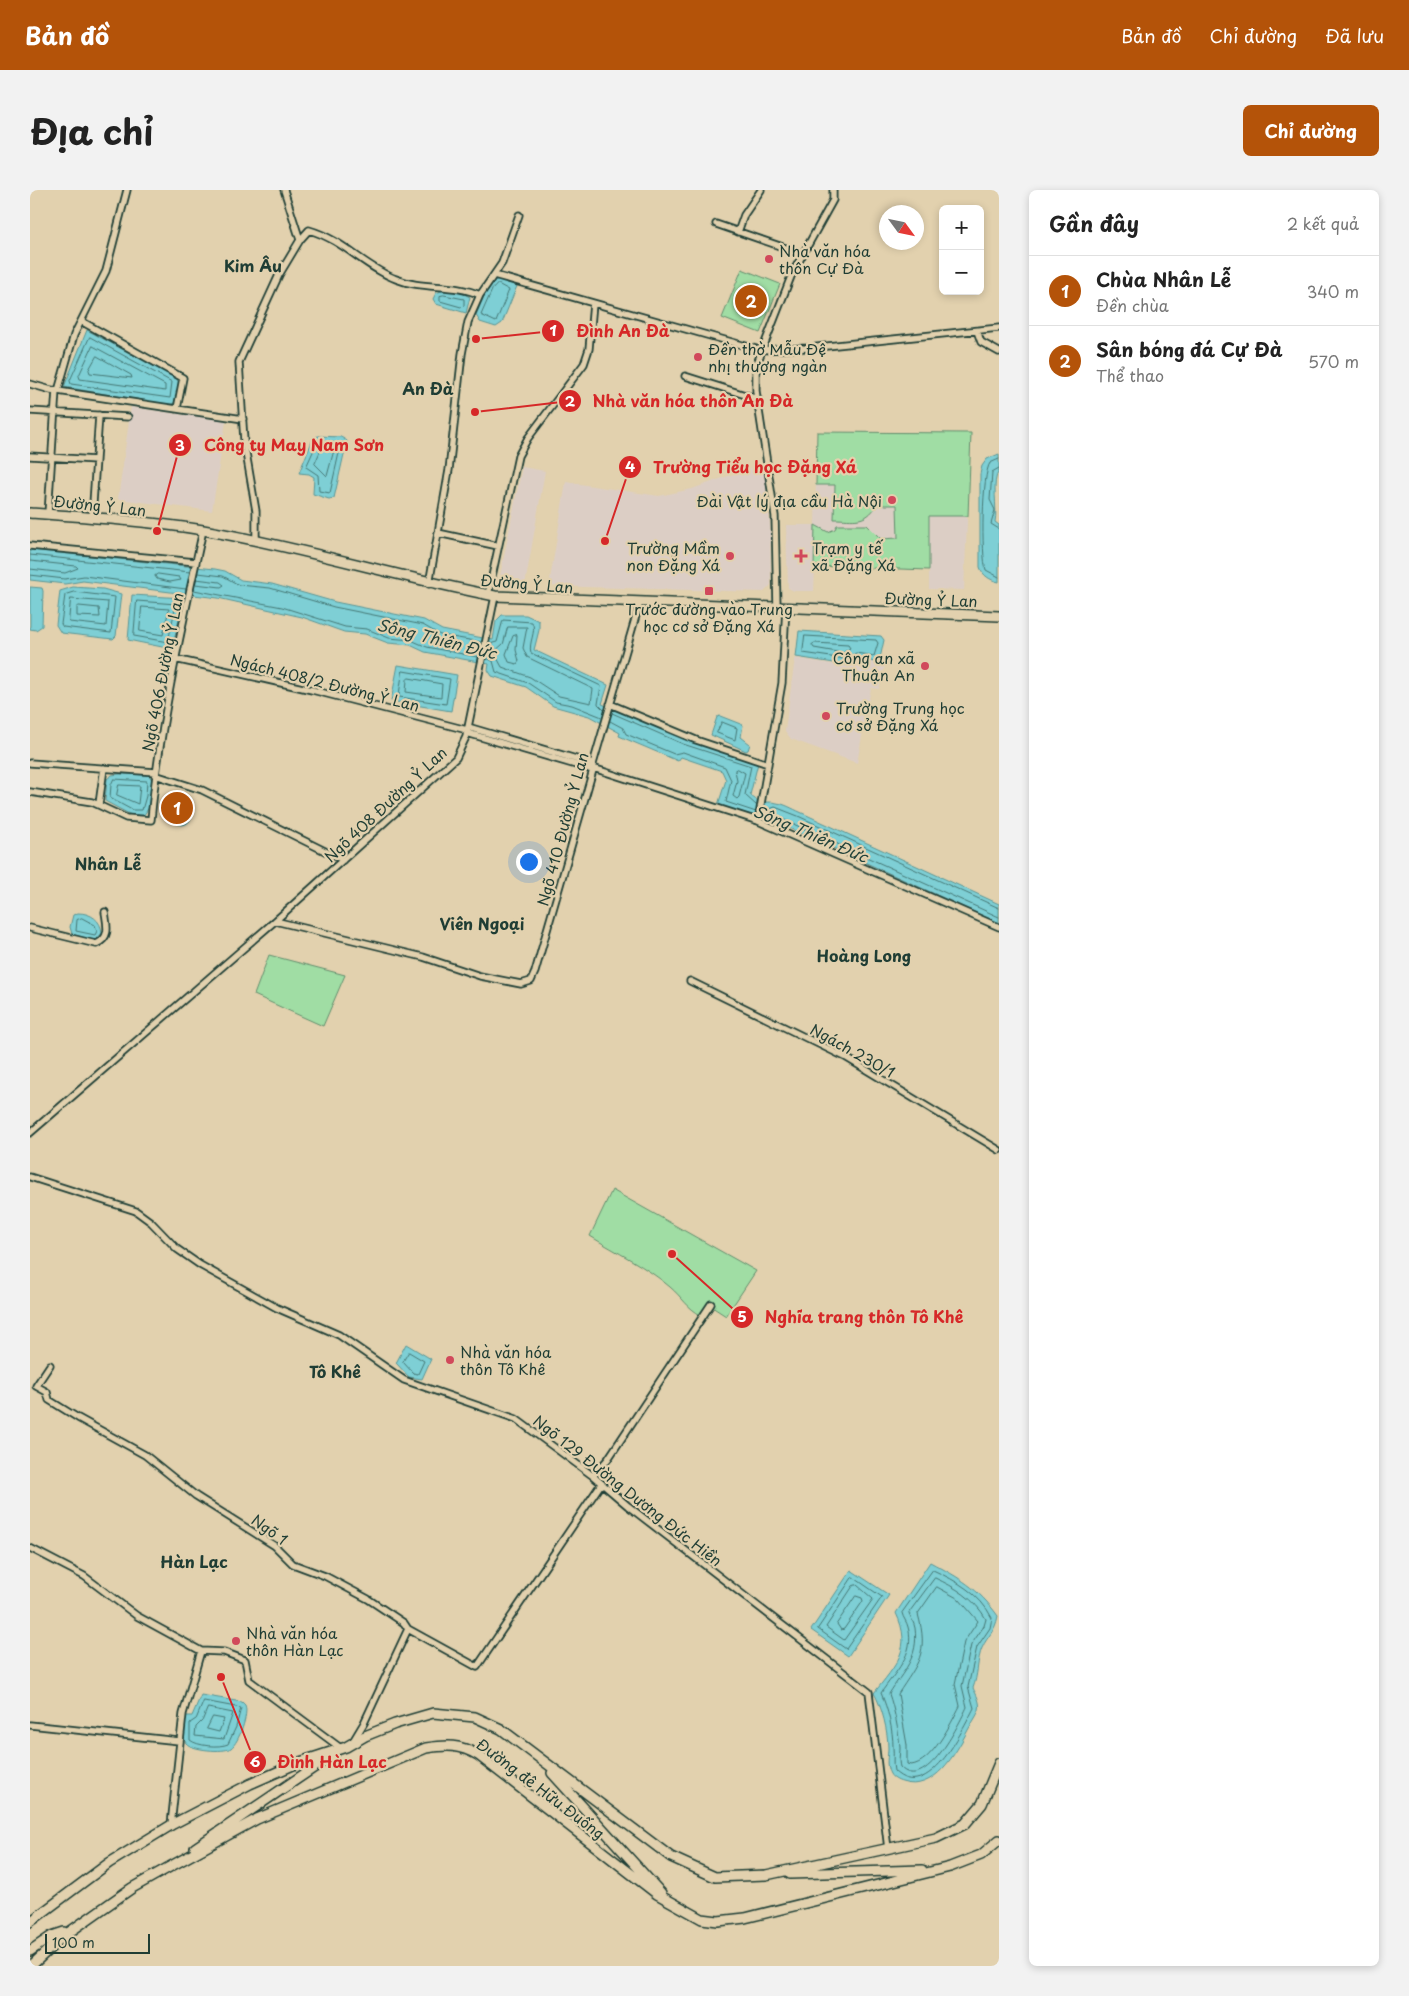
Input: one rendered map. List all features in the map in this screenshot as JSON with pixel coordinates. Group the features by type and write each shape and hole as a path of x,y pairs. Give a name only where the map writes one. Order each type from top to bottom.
{"main road":[{"name":"Đường Ỷ Lan","path":"30,512 203,530 256,541 429,584 491,596 999,616"},
{"path":"30,1922 109,1863 171,1825 250,1784 300,1762 347,1746 388,1727 433,1713 474,1717 501,1729 671,1857 715,1877 939,1870"},
{"path":"154,1876 347,1746"},
{"name":"Đường đê Hữu Đuống","path":"31,1966 76,1927 132,1888 258,1820 426,1748 459,1746 478,1755 656,1894 702,1919 718,1921 745,1918 939,1870 981,1855 999,1840"},
{"path":"537,1756 670,1902"},
{"path":"766,1875 936,1838 965,1824 982,1804 999,1763"},
{"path":"30,1951 52,1936 76,1927"}],"street":[{"path":"48,514 57,391 67,357 81,321 106,271 127,190"},
{"path":"284,190 300,240"},
{"path":"738,232 744,215 761,190"},
{"path":"758,821 782,683 782,607 775,516 755,374 760,350 792,274 833,200 833,190"},
{"path":"429,584 457,414 465,338 471,314 480,294 502,263 519,215"},
{"path":"716,224 802,254"},
{"path":"256,541 256,511 244,441 239,362 279,275 308,230 336,240 378,270 397,280 461,288 480,294"},
{"path":"494,275 760,350 808,348 999,328"},
{"name":"Ngõ 408 Đường Ỷ Lan","path":"30,1133 275,921 452,762 462,750 489,623 498,546 515,465 522,447 588,357 593,303"},
{"path":"81,321 183,378 177,409"},
{"path":"977,330 981,342 999,352"},
{"path":"685,376 758,399"},
{"path":"30,384 57,391 243,419"},
{"path":"30,411 128,417"},
{"path":"92,518 99,415"},
{"path":"30,456 96,460"},
{"name":"Ngõ 406 Đường Ỷ Lan","path":"99,804 126,818 151,820 155,773 203,530"},
{"path":"438,533 498,546"},
{"path":"30,546 196,562"},
{"name":"Ngõ 410 Đường Ỷ Lan","path":"275,921 423,958 475,974 521,984 529,983 535,972 640,602"},
{"name":"Ngách 408/2 Đường Ỷ Lan","path":"176,659 312,690 467,730 593,767 758,821 999,927"},
{"path":"610,704 696,740 768,764"},
{"path":"30,763 155,773 202,790 343,860"},
{"path":"30,792 99,804 104,768"},
{"path":"30,928 96,944 107,935 105,912"},
{"name":"Ngách 230/1","path":"690,980 845,1057 999,1150"},
{"name":"Ngõ 129 Đường Dương Đức Hiền","path":"30,1177 136,1211 151,1222 180,1251 230,1283 287,1313 339,1334 404,1380 509,1416 593,1476 868,1692 888,1849"},
{"path":"593,1476 608,1459 711,1304"},
{"name":"Ngõ 1","path":"50,1365 36,1386 47,1392 49,1400 145,1455 196,1496 275,1546 293,1564 325,1576 368,1599 401,1621 408,1630"},
{"path":"30,1548 84,1576 137,1616 201,1651 224,1652 245,1660 248,1680 347,1746 368,1715 408,1630 476,1667 601,1484"},
{"path":"171,1825 183,1714 201,1651"},
{"path":"30,1725 180,1741"}],"shaded area":[{"path":"131,407 226,421 212,511 118,499"},
{"name":"Đài Vật lý địa cầu Hà Nội","path":"817,432 971,433 964,590 929,589 929,570 815,566 814,591 794,591 788,588 786,525 815,525"},
{"path":"762,464 768,498 771,585 764,592 549,586 566,482 659,496 692,489"},
{"path":"522,467 545,471 525,585 499,581"},
{"name":"Trường Trung học cơ sở Đặng Xá","path":"795,658 845,666 858,659 885,665 879,689 871,688 857,763 791,739 785,731"}],"green space":[{"path":"742,269 780,284 760,333 722,318"},
{"name":"Đài Vật lý địa cầu Hà Nội","path":"817,432 971,433 968,516 929,516 929,570 814,566 815,525 828,532 835,529 837,525 867,525 881,539 898,538 897,505 877,505 873,511 863,518 853,520 834,519 835,485 816,485"},
{"path":"269,955 345,975 323,1026 254,995"},
{"path":"612,1190 756,1271 726,1316 709,1305 702,1316 692,1309 670,1287 651,1273 590,1236"}],"water":[{"path":"497,278 517,286 502,323 496,327 480,322 476,315 488,287"},
{"path":"444,290 460,292 470,297 466,313 436,304 433,299 436,293"},
{"path":"87,330 177,379 179,383 174,403 170,405 64,387"},
{"path":"318,436 341,437 347,441 334,498 329,499 313,494 314,477 309,474 299,473 313,439"},
{"path":"999,454 999,471 995,481 995,522 999,525 999,582 987,577 980,567 980,474 982,466 987,459"},
{"name":"Sông Thiên Đức","path":"30,550 215,569 225,571 241,580 272,584 335,602 424,620 442,630 493,640 496,621 502,615 526,615 539,621 539,630 534,650 608,685 602,704 685,739 758,763 750,795 760,802 783,804 999,904 999,923 769,819 718,805 726,780 722,771 681,757 678,761 619,736 620,733 589,716 553,706 526,687 492,676 488,670 489,664 425,652 410,645 388,643 365,634 344,632 302,617 218,598 83,581 65,584 30,580"},
{"path":"30,587 42,588 43,591 42,626 36,630 30,629"},
{"path":"73,587 103,589 121,594 116,636 113,639 61,633 56,625 60,591"},
{"path":"132,595 184,598 172,649 128,640"},
{"path":"799,631 881,636 884,640 879,663 857,658 847,665 796,657"},
{"path":"398,665 457,675 451,711 391,701"},
{"path":"720,716 743,725 741,737 750,744 748,750 746,751 711,735 717,717"},
{"path":"112,775 149,775 152,780 149,807 144,815 131,815 105,801 107,779"},
{"path":"178,807 186,807 191,812 189,823 178,825 173,820 173,812"},
{"path":"78,913 91,916 100,924 102,933 97,939 91,940 72,934 70,927 73,915"},
{"path":"406,1344 431,1359 422,1379 409,1377 396,1363"},
{"path":"930,1562 968,1584 991,1606 998,1616 979,1658 973,1688 979,1704 977,1715 957,1749 942,1769 924,1782 914,1784 897,1780 888,1771 886,1727 880,1705 874,1693 900,1656 903,1637 896,1613"},
{"path":"851,1570 889,1595 848,1656 811,1630"},
{"path":"201,1695 242,1702 245,1705 246,1715 242,1728 231,1748 227,1750 208,1750 186,1743 184,1733 186,1716 192,1716"}],"place":[{"name":"Nhà văn hóa thôn Cự Đà","path":"769,259"},
{"name":"Sân bóng đá Cự Đà","path":"751,301"},
{"name":"Đình An Đà","path":"476,339"},
{"name":"Đền thờ Mẫu Đệ nhị thượng ngàn","path":"698,357"},
{"name":"Nhà văn hóa thôn An Đà","path":"475,412"},
{"name":"Đài Vật lý địa cầu Hà Nội","path":"892,500"},
{"name":"Công ty May Nam Sơn","path":"157,531"},
{"name":"Trường Tiểu học Đặng Xá","path":"605,541"},
{"name":"Trường Mầm non Đặng Xá","path":"730,556"},
{"name":"Trạm y tế xã Đặng Xá","path":"801,556"},
{"name":"Trước đường vào Trung học cơ sở Đặng Xá","path":"709,591"},
{"name":"Công an xã Thuận An","path":"925,666"},
{"name":"Trường Trung học cơ sở Đặng Xá","path":"826,716"},
{"name":"Chùa Nhân Lễ","path":"177,808"},
{"name":"Nghĩa trang thôn Tô Khê","path":"672,1254"},
{"name":"Nhà văn hóa thôn Tô Khê","path":"450,1360"},
{"name":"Nhà văn hóa thôn Hàn Lạc","path":"236,1641"},
{"name":"Đình Hàn Lạc","path":"221,1677"}],"district":[{"name":"Kim Âu","path":"253,265"},
{"name":"An Đà","path":"428,388"},
{"name":"Nhân Lễ","path":"108,863"},
{"name":"Viên Ngoại","path":"482,923"},
{"name":"Hoàng Long","path":"864,955"},
{"name":"Tô Khê","path":"335,1371"},
{"name":"Hàn Lạc","path":"194,1561"}]}
